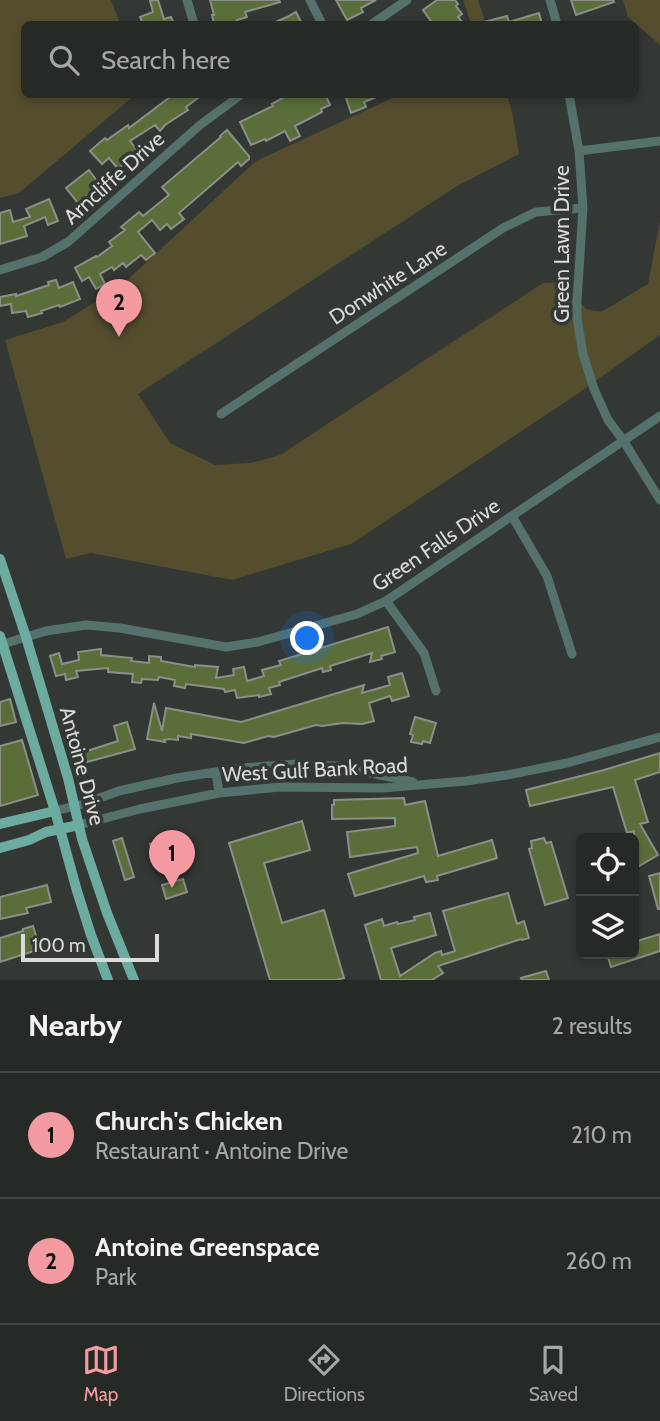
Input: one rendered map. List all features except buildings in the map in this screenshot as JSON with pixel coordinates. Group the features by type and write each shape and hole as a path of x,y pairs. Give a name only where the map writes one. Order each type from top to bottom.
{"main road":[{"name":"Antoine Drive","path":"0,559 26,637 98,888 134,980"},
{"name":"Antoine Drive","path":"1,642 55,811 77,891 108,980"},
{"name":"West Gulf Bank Road","path":"0,824 55,811"},
{"name":"West Gulf Bank Road","path":"0,848 46,832 79,825"}],"street":[{"path":"187,0 193,21"},
{"path":"310,0 320,21"},
{"path":"376,21 407,0"},
{"path":"550,0 556,21"},
{"name":"Arncliffe Drive","path":"0,270 42,257 68,242 228,98"},
{"name":"Green Lawn Drive","path":"570,98 579,150 583,208 577,301 579,335 588,372 608,420 660,500"},
{"path":"579,150 660,141"},
{"name":"Donwhite Lane","path":"221,414 503,228 536,212 583,208"},
{"name":"Green Falls Drive","path":"1,642 86,625 120,628 226,647 270,639 357,614 386,601 660,416"},
{"path":"512,516 547,576 572,654"},
{"path":"386,601 424,653 436,691"},
{"name":"West Gulf Bank Road","path":"79,825 219,793 280,787 383,788 507,775 567,763 660,737"},
{"name":"West Gulf Bank Road","path":"55,811 119,791 240,768 299,764 338,766 429,783"},
{"path":"216,772 219,793"}],"shaded area":[{"path":"0,0 111,0 119,21 21,21 21,98 131,98 19,193 0,198"},
{"path":"463,0 478,0 485,21 470,21"},
{"path":"623,0 660,0 660,45 639,27 639,21 633,21 628,17"},
{"path":"392,98 508,98 519,154 457,186 138,394 170,443 215,465 251,463 280,455 543,283 563,282 586,309 601,312 648,284 660,221 660,335 576,395 351,544 232,580 91,553 66,559 5,340 63,322 123,284 256,161"}],"place":[{"name":"Antoine Greenspace","path":"119,337"},
{"name":"Church's Chicken","path":"172,888"}]}
